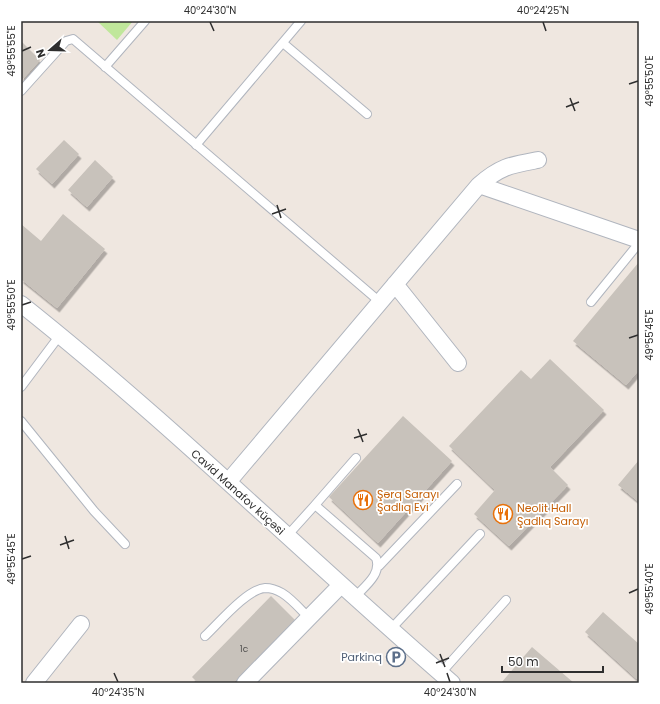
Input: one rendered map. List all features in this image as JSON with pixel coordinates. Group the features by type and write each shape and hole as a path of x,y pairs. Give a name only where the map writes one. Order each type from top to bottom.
{"street":[{"path":"228,482 479,185 494,172 508,166 538,160"},
{"path":"479,185 639,242"},
{"path":"394,284 458,363"},
{"name":"Cavid Manafov küçəsi","path":"21,304 60,335 228,482 390,630 446,678"},
{"path":"245,683 341,585"},
{"path":"34,683 81,624"}],"lane":[{"path":"106,67 144,21"},
{"path":"196,145 301,21"},
{"path":"21,91 66,41 73,39 380,302"},
{"path":"283,43 367,114"},
{"path":"591,302 639,242"},
{"path":"21,387 60,335"},
{"path":"21,420 94,511 125,544"},
{"path":"287,536 356,458"},
{"path":"355,597 377,572 379,566 456,484"},
{"path":"315,505 376,558 379,566"},
{"path":"390,630 480,534"},
{"path":"205,636 241,601 255,591 264,588 272,589 282,594 309,618"},
{"path":"446,678 506,600"}],"green space":[{"path":"97,21 133,21 117,40"}],"building":[{"path":"22,42 40,60 21,81 21,43"},
{"path":"64,140 79,154 52,184 36,169"},
{"path":"95,160 113,177 87,207 68,190"},
{"path":"63,214 105,249 57,308 21,279 21,224 41,241"},
{"path":"639,262 639,370 626,385 573,341"},
{"path":"550,359 604,410 550,467 568,485 509,546 474,514 495,490 449,446 521,370 531,379"},
{"path":"403,416 452,461 378,543 329,497"},
{"path":"639,460 639,502 618,485"},
{"path":"271,596 295,620 233,683 198,683 192,677"},
{"path":"603,612 639,644 639,681 585,632"},
{"path":"532,647 574,683 501,683"}],"place":[{"name":"Şərq Sarayı Şadlıq Evi","path":"363,500"},
{"name":"Neolit Hall Şadlıq Sarayı","path":"503,514"},
{"name":"Parkinq","path":"396,657"}]}
